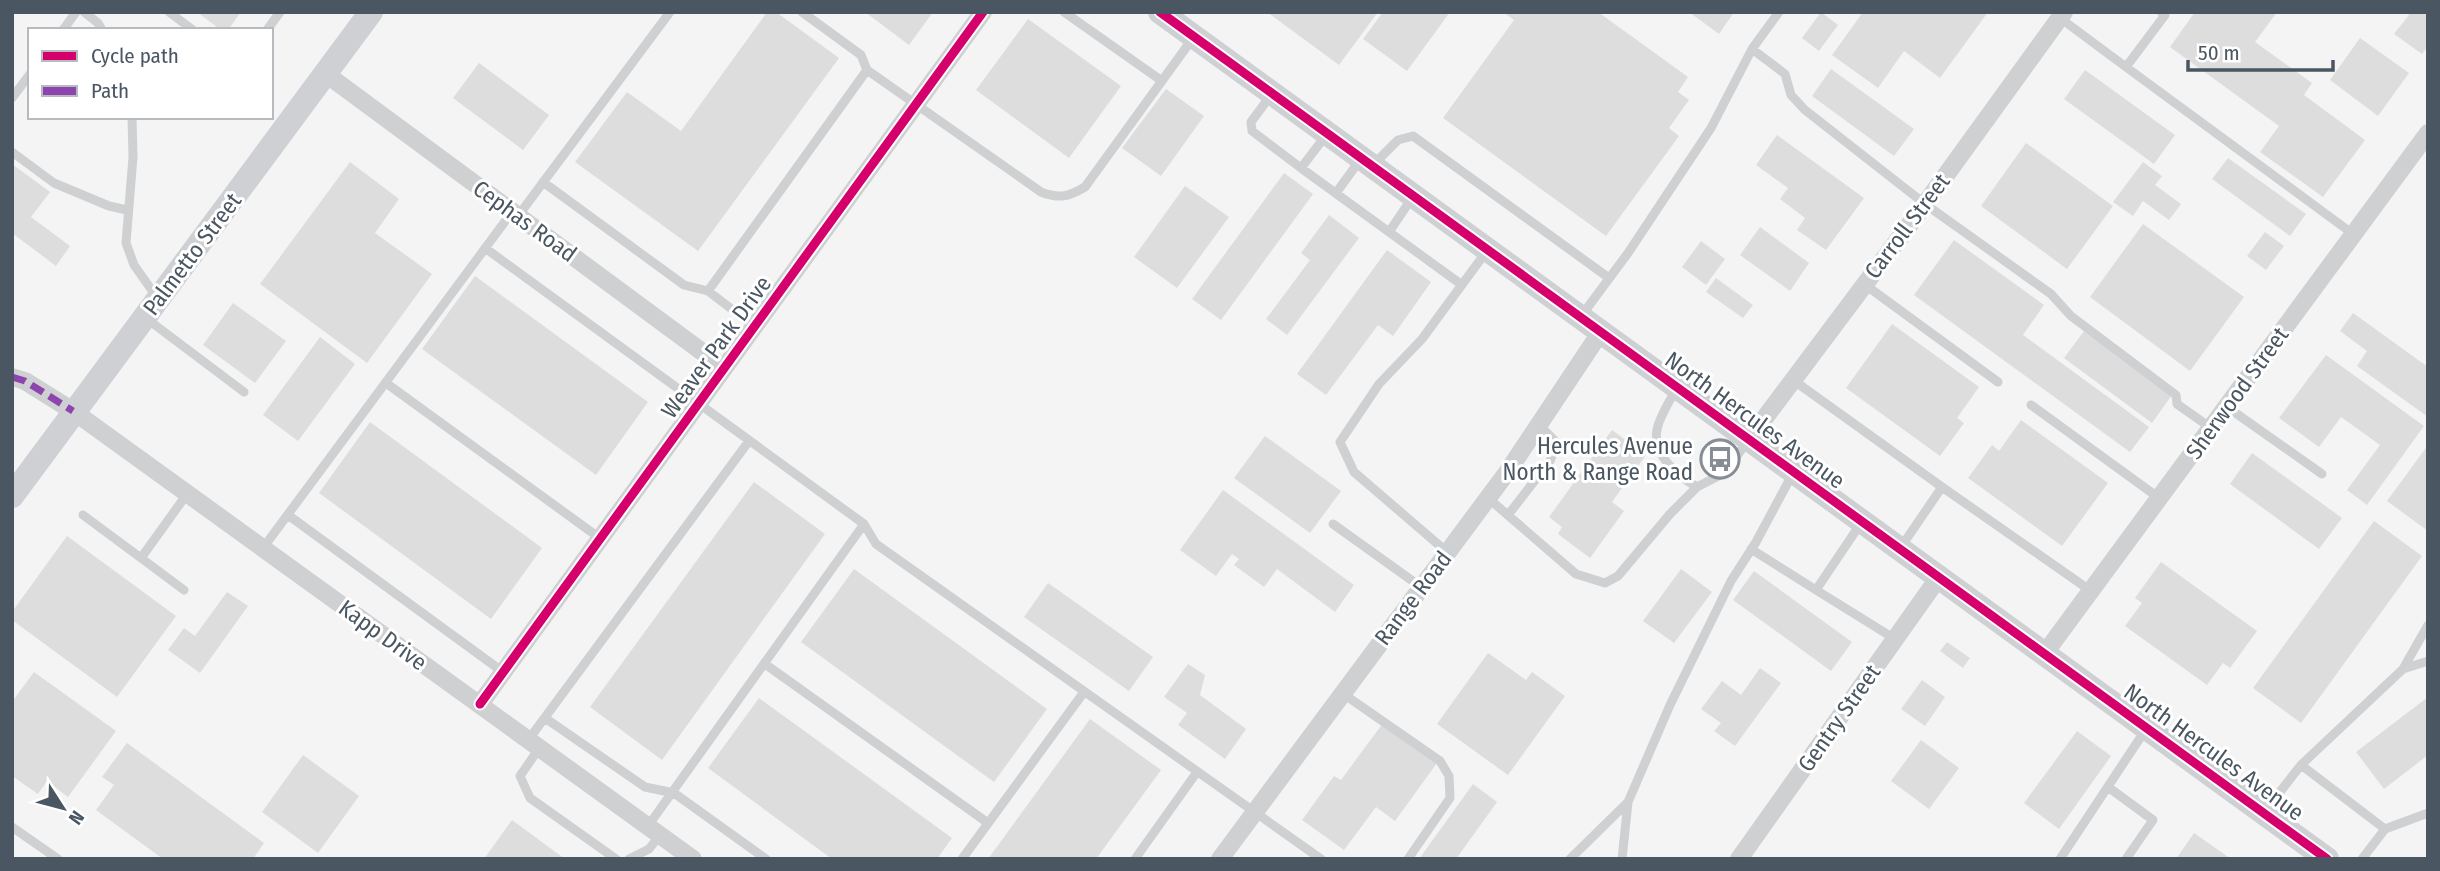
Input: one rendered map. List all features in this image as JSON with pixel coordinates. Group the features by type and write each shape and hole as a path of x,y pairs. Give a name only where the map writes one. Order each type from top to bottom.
{"street":[{"name":"Weaver Park Drive","path":"480,704 983,12"},
{"name":"Palmetto Street","path":"12,496 369,13"},
{"name":"Carroll Street","path":"1749,439 2062,15"},
{"name":"North Hercules Avenue","path":"1178,21 1366,163 2327,859"},
{"name":"Cephas Road","path":"326,74 724,368"},
{"name":"Sherwood Street","path":"2045,653 2428,133"},
{"name":"Range Road","path":"1220,859 1488,498 1601,332"},
{"name":"Kapp Drive","path":"12,377 25,380 73,411 693,859"},
{"name":"Gentry Street","path":"1739,859 1940,577"}],"lane":[{"path":"64,28 76,12"},
{"path":"84,12 101,28"},
{"path":"169,12 190,28"},
{"path":"268,28 280,12"},
{"path":"263,548 485,248 543,182 670,12"},
{"path":"802,12 861,55 867,70 1041,192 1056,198 1070,196 1085,187 1162,81 1178,21"},
{"path":"1064,12 1162,81"},
{"path":"1580,318 1711,128 1752,49 1779,12"},
{"path":"2126,67 2165,15 2161,12"},
{"path":"2062,15 2126,67 2353,234"},
{"path":"1752,49 1785,74 1791,95 1805,110 1925,204 2051,294 2071,316 2176,395 2177,404 2212,428"},
{"path":"708,292 867,70"},
{"path":"12,98 28,77"},
{"path":"1272,94 1251,121 1252,131 1462,285"},
{"path":"132,119 126,243 152,309 244,392"},
{"path":"1301,168 1327,134"},
{"path":"1336,193 1366,163 1398,140 1413,136 1609,278"},
{"path":"12,152 54,183 109,206 127,210"},
{"path":"543,182 684,285 708,292 755,327"},
{"path":"1389,232 1413,197"},
{"path":"485,248 864,524 876,544 1321,859"},
{"path":"1447,552 1354,472 1340,442 1379,384 1422,339 1487,250"},
{"path":"1864,284 1998,382"},
{"path":"1793,380 2091,591"},
{"path":"386,383 601,539"},
{"path":"1677,387 1656,431 1660,452 1678,475 1697,487"},
{"path":"2031,405 2159,498"},
{"path":"2227,407 2322,474"},
{"path":"1508,515 1550,461 1557,443 1539,425"},
{"path":"1488,498 1576,574 1605,583 1618,576 1697,487 1724,473 1749,439"},
{"path":"616,859 530,798 520,776 545,718 749,441"},
{"path":"1622,859 1628,802 1676,692 1731,581 1794,471"},
{"path":"1900,549 1942,487"},
{"path":"141,558 187,494"},
{"path":"83,515 184,590"},
{"path":"288,515 503,673"},
{"path":"1816,590 1862,521"},
{"path":"629,859 649,849 654,830 674,793 864,524"},
{"path":"1333,524 1421,587"},
{"path":"1751,549 1895,639"},
{"path":"2264,812 2301,765 2403,669 2428,625"},
{"path":"2403,669 2428,661"},
{"path":"765,664 988,823"},
{"path":"962,859 1084,692"},
{"path":"1342,693 1440,761 1449,776 1450,798 1408,859"},
{"path":"545,718 645,787 674,793 766,859"},
{"path":"2060,859 2147,727"},
{"path":"2301,765 2385,829"},
{"path":"1135,859 1197,772"},
{"path":"2108,787 2153,820 2126,859"},
{"path":"1570,859 1628,802"},
{"path":"2362,859 2385,829 2428,813"},
{"path":"12,827 58,859"}],"building":[{"path":"197,12 241,12 229,28 218,28"},
{"path":"767,12 776,12 839,58 698,251 575,162 627,92 681,131"},
{"path":"865,12 933,12 909,45"},
{"path":"1267,12 1378,12 1339,65"},
{"path":"1383,12 1450,12 1407,71 1363,39"},
{"path":"1503,12 1598,12 1688,77 1678,92 1689,100 1669,128 1679,136 1606,236 1443,118 1514,20"},
{"path":"1689,12 1734,12 1719,34"},
{"path":"1821,12 1838,25 1819,51 1802,38"},
{"path":"1863,12 1988,12 1940,78 1904,51 1878,88 1832,55"},
{"path":"2195,12 2277,12 2255,42 2312,83 2304,95 2365,140 2323,197 2260,152 2279,126 2170,47"},
{"path":"2405,12 2428,12 2428,46 2422,54 2394,34 2409,15"},
{"path":"1028,19 1121,86 1069,158 976,90"},
{"path":"2360,38 2409,73 2378,116 2330,80"},
{"path":"479,63 549,115 523,150 453,98"},
{"path":"1831,69 1914,129 1894,156 1812,96"},
{"path":"2085,70 2175,135 2154,164 2064,99"},
{"path":"1166,89 1204,116 1161,176 1122,148"},
{"path":"1777,135 1864,198 1826,250 1797,230 1805,218 1780,199 1788,188 1756,165"},
{"path":"2026,143 2113,206 2067,269 1981,206"},
{"path":"2228,158 2306,214 2290,236 2212,179"},
{"path":"350,162 399,199 375,233 432,274 367,363 260,284"},
{"path":"2143,162 2162,176 2155,185 2181,204 2169,220 2143,201 2133,216 2113,202"},
{"path":"12,164 50,192 31,217 70,246 56,266 12,233"},
{"path":"1284,173 1313,194 1221,320 1192,299"},
{"path":"1185,186 1229,217 1177,288 1134,257"},
{"path":"1329,215 1359,238 1287,335 1266,319 1310,260 1301,253"},
{"path":"2143,224 2244,297 2190,371 2090,297"},
{"path":"1760,227 1809,263 1790,291 1740,255"},
{"path":"2265,232 2284,246 2266,270 2247,256"},
{"path":"1954,240 2044,305 2023,335 2149,427 2130,452 1914,295"},
{"path":"1701,241 1725,259 1706,285 1682,267"},
{"path":"1387,250 1431,282 1393,336 1378,325 1326,395 1297,374"},
{"path":"475,276 648,402 596,475 422,349"},
{"path":"1716,278 1753,305 1743,318 1706,292"},
{"path":"233,303 286,341 255,383 203,345"},
{"path":"2353,313 2428,367 2428,417 2357,366 2367,351 2340,331"},
{"path":"1892,324 1979,387 1957,418 1964,423 1940,456 1846,388"},
{"path":"2084,331 2172,395 2152,423 2064,358"},
{"path":"320,337 355,364 298,441 263,415"},
{"path":"2326,355 2424,426 2367,505 2347,490 2380,445 2341,417 2319,447 2279,418"},
{"path":"2021,420 2108,483 2062,546 1968,478 1992,445 1999,451"},
{"path":"370,422 542,548 491,619 319,493"},
{"path":"1612,430 1646,455 1612,502 1624,511 1590,558 1558,534 1562,527 1549,517"},
{"path":"1265,436 1341,491 1310,533 1234,478"},
{"path":"2428,445 2428,531 2387,501"},
{"path":"2252,453 2342,518 2319,549 2230,484"},
{"path":"754,482 825,534 662,760 590,707"},
{"path":"1223,490 1354,585 1335,612 1277,569 1264,587 1234,565 1239,559 1232,554 1216,576 1180,550"},
{"path":"2374,521 2422,556 2301,723 2253,688"},
{"path":"67,536 176,616 117,697 12,620 12,612"},
{"path":"2161,562 2257,631 2230,668 2223,663 2207,685 2125,626 2142,603 2135,598"},
{"path":"854,569 1047,709 994,782 801,642"},
{"path":"1681,569 1712,592 1674,643 1643,621"},
{"path":"1754,571 1852,642 1831,671 1733,600"},
{"path":"1048,583 1153,657 1129,691 1024,617"},
{"path":"227,592 248,606 200,673 168,650 184,628 195,636"},
{"path":"1947,642 1970,658 1963,668 1940,651"},
{"path":"1488,653 1526,680 1532,672 1565,696 1508,775 1437,724"},
{"path":"1188,664 1205,675 1200,695 1246,729 1225,759 1178,725 1187,713 1164,697"},
{"path":"1760,668 1781,683 1735,746 1714,731 1721,723 1701,709 1722,681 1741,695"},
{"path":"34,672 116,731 68,797 47,781 38,794 12,776 12,702"},
{"path":"1922,680 1945,697 1925,726 1901,709"},
{"path":"2428,697 2428,755 2384,789 2356,752"},
{"path":"759,698 952,838 937,859 832,859 708,768"},
{"path":"1090,719 1161,770 1096,859 988,859"},
{"path":"1383,723 1437,763 1395,821 1376,807 1344,850 1302,820 1334,776 1341,780"},
{"path":"2077,731 2111,756 2059,829 2024,803"},
{"path":"1921,740 1959,768 1929,809 1891,781"},
{"path":"127,743 264,843 253,859 163,859 96,810 114,785 102,777"},
{"path":"303,755 359,796 318,853 262,812"},
{"path":"1473,784 1497,802 1456,859 1419,859"},
{"path":"512,820 565,859 484,859"},
{"path":"2194,833 2231,859 2176,859"}],"marked path":[{"path":"12,377 25,381 73,411"}],"cycle path":[{"path":"480,704 983,12"},
{"path":"1160,12 2327,859"}],"place":[{"name":"Hercules Avenue North & Range Road","path":"1720,459"}]}
